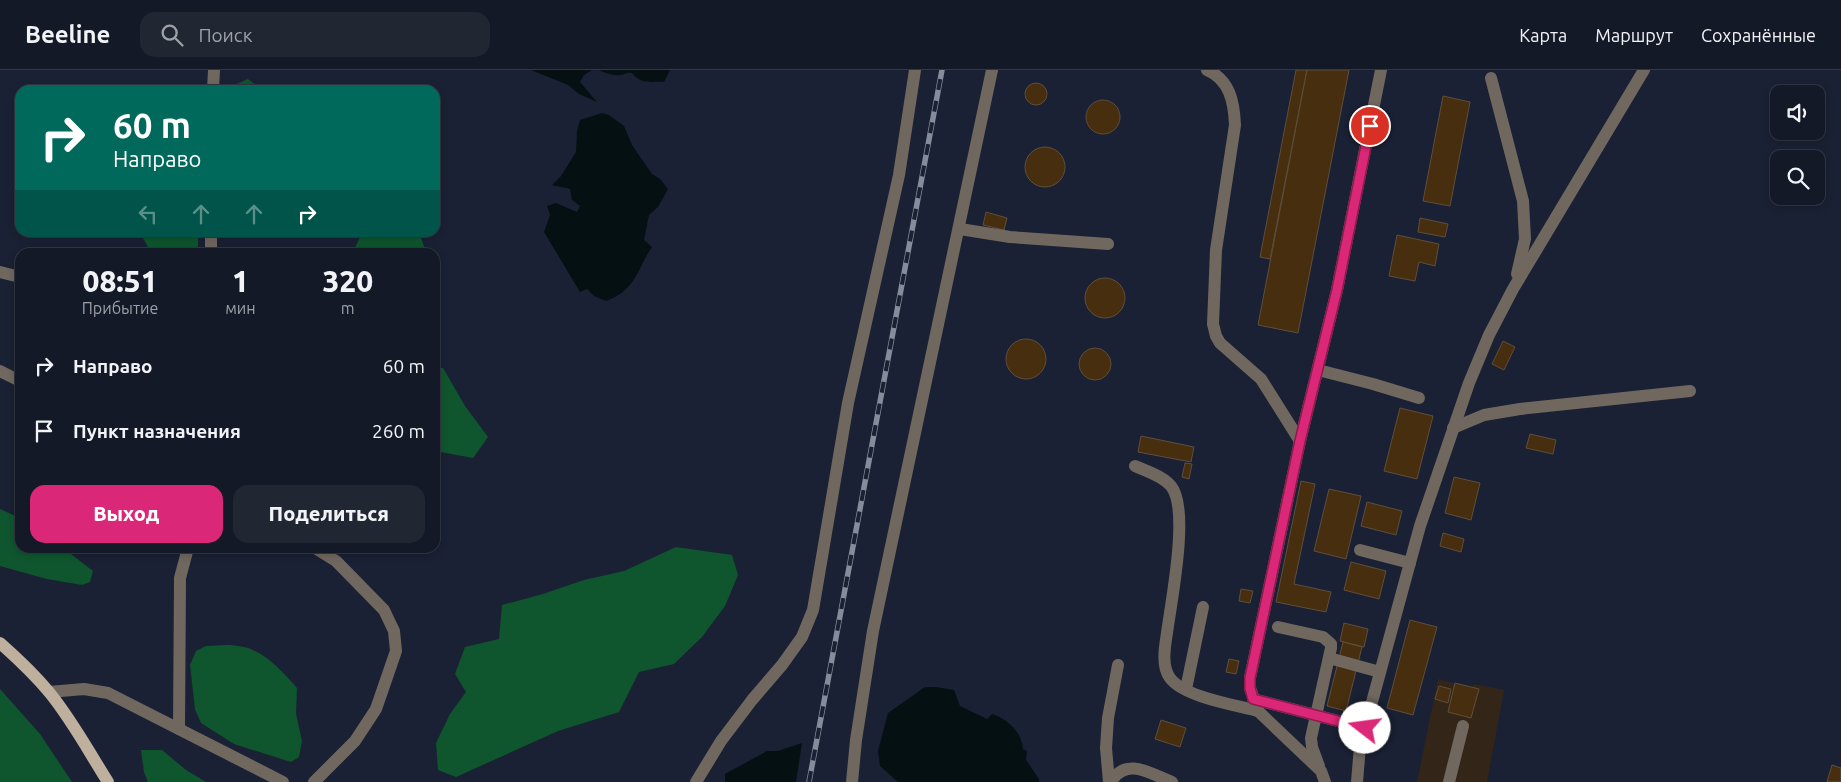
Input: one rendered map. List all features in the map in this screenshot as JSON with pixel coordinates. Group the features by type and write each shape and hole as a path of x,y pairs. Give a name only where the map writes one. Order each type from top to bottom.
{"main road":[{"path":"0,642 49,692 75,728 108,782"}],"street":[{"path":"213,85 214,70"},
{"path":"696,782 720,741 802,638 813,610 848,403 899,175 915,70"},
{"path":"852,782 856,740 873,631 960,229 992,70"},
{"path":"1323,776 1256,705 1250,688 1250,678 1300,441 1352,220 1381,70"},
{"path":"1357,782 1360,746 1420,526 1469,383 1489,335 1513,289 1644,70"},
{"path":"1212,71 1226,84 1234,108 1235,124 1216,250 1213,324 1220,343 1261,379 1300,441"},
{"path":"1491,78 1523,201 1525,239 1513,289"},
{"path":"960,229 1010,238 1108,244"},
{"path":"0,272 15,276"},
{"path":"0,370 15,378"},
{"path":"1318,370 1419,398"},
{"path":"1453,428 1484,415 1520,409 1690,392"},
{"path":"1134,466 1170,485 1177,497 1179,507 1177,554 1165,645 1166,671 1170,678 1186,689 1211,699 1315,715 1365,728"},
{"path":"1360,550 1410,563"},
{"path":"180,729 180,578 187,553"},
{"path":"314,782 355,741 376,709 396,651 394,631 384,610 336,561 323,553"},
{"path":"1186,689 1203,607"},
{"path":"1278,627 1323,637 1328,640 1331,648 1311,738 1312,747 1323,776"},
{"path":"1329,658 1380,672"},
{"path":"1110,782 1106,748 1108,718 1118,665"},
{"path":"49,692 84,689 108,693 283,782"},
{"path":"1449,782 1463,726"},
{"path":"1110,782 1120,771 1128,767 1172,782"}],"shaded area":[{"path":"531,70 592,70 584,75 580,82 597,102 579,94 568,85"},
{"path":"599,70 670,70 664,82 651,82 643,81 632,73 615,75"},
{"path":"602,113 609,115 624,126 632,145 652,174 660,179 668,189 658,207 649,215 644,240 652,247 630,285 616,297 606,301 594,296 587,289 580,292 544,232 550,215 547,206 556,203 577,212 580,206 572,200 570,189 552,185 561,176 576,152 577,131 580,120"},
{"path":"1438,679 1472,688 1474,684 1504,690 1487,782 1417,782"},
{"path":"925,687 954,690 960,706 987,719 992,714 1009,723 1020,737 1023,749 1027,751 1026,760 1039,779 1039,782 898,782 880,766 878,751 888,713"},
{"path":"802,743 796,782 725,782 725,774 767,751 778,751"}],"green space":[{"path":"248,79 256,85 234,85"},
{"path":"142,237 198,237 198,248 149,248"},
{"path":"360,237 421,237 425,248 355,248"},
{"path":"440,368 443,368 465,406 488,437 473,458 440,452"},
{"path":"0,509 15,516 15,553 70,553 93,571 90,582 82,585 47,579 0,566"},
{"path":"676,547 732,555 738,575 725,606 702,637 674,664 639,672 619,712 558,731 456,777 438,770 436,743 450,714 466,692 455,674 465,647 499,639 502,605 584,580 624,571"},
{"path":"234,645 255,651 271,661 297,688 296,714 302,741 299,757 291,762 234,744 201,723 195,709 190,665 196,651 206,646"},
{"path":"0,689 40,734 72,782 0,782"},
{"path":"141,750 162,750 186,770 206,782 148,782 144,772"}],"building":[{"path":"1296,70 1307,70 1270,259 1260,257"},
{"path":"1307,70 1349,70 1298,333 1258,325"},
{"path":"1032,83 1040,83 1047,90 1047,98 1040,105 1032,105 1025,98 1025,90"},
{"path":"1443,96 1470,102 1450,206 1423,201"},
{"path":"1103,100 1115,105 1120,117 1115,129 1103,134 1091,129 1086,117 1091,105"},
{"path":"1041,147 1049,147 1056,150 1062,156 1065,167 1062,178 1056,184 1049,187 1041,187 1034,184 1028,178 1025,171 1025,163 1028,156 1034,150"},
{"path":"986,212 1007,218 1004,230 983,225"},
{"path":"1420,218 1448,224 1445,237 1418,232"},
{"path":"1397,235 1439,244 1435,266 1419,262 1415,281 1389,276"},
{"path":"1101,278 1109,278 1116,281 1122,287 1125,298 1122,309 1116,315 1109,318 1101,318 1094,315 1088,309 1085,302 1085,294 1088,287 1094,281"},
{"path":"1022,339 1030,339 1037,342 1043,348 1046,359 1043,370 1037,376 1030,379 1022,379 1015,376 1009,370 1006,363 1006,355 1009,348 1015,342"},
{"path":"1503,341 1515,347 1504,370 1492,364"},
{"path":"1095,348 1107,352 1111,364 1107,376 1095,380 1083,376 1079,364 1083,352"},
{"path":"1400,408 1433,416 1417,479 1384,471"},
{"path":"1530,434 1556,440 1553,454 1526,448"},
{"path":"1141,436 1194,447 1191,462 1138,452"},
{"path":"1185,463 1192,464 1189,479 1182,477"},
{"path":"1454,477 1480,483 1471,520 1445,513"},
{"path":"1301,481 1315,484 1294,584 1331,592 1326,612 1276,602"},
{"path":"1329,489 1361,496 1346,559 1314,551"},
{"path":"1367,502 1402,511 1396,535 1361,526"},
{"path":"1443,533 1464,539 1461,552 1440,546"},
{"path":"1351,562 1386,571 1379,599 1344,590"},
{"path":"1241,589 1253,591 1250,603 1239,601"},
{"path":"1410,620 1437,627 1413,715 1387,708"},
{"path":"1344,623 1368,629 1364,647 1340,641"},
{"path":"1343,642 1362,647 1346,711 1327,706"},
{"path":"1229,659 1239,661 1236,674 1226,672"},
{"path":"1455,683 1479,689 1471,718 1448,712"},
{"path":"1439,686 1451,689 1448,703 1435,699"},
{"path":"1161,720 1186,728 1180,747 1155,739"},
{"path":"1832,765 1841,768 1841,782 1827,782"}],"railway":[{"path":"809,782 942,70"}],"route":[{"path":"1365,728 1253,699 1250,678 1300,441 1337,290 1370,126"}]}
